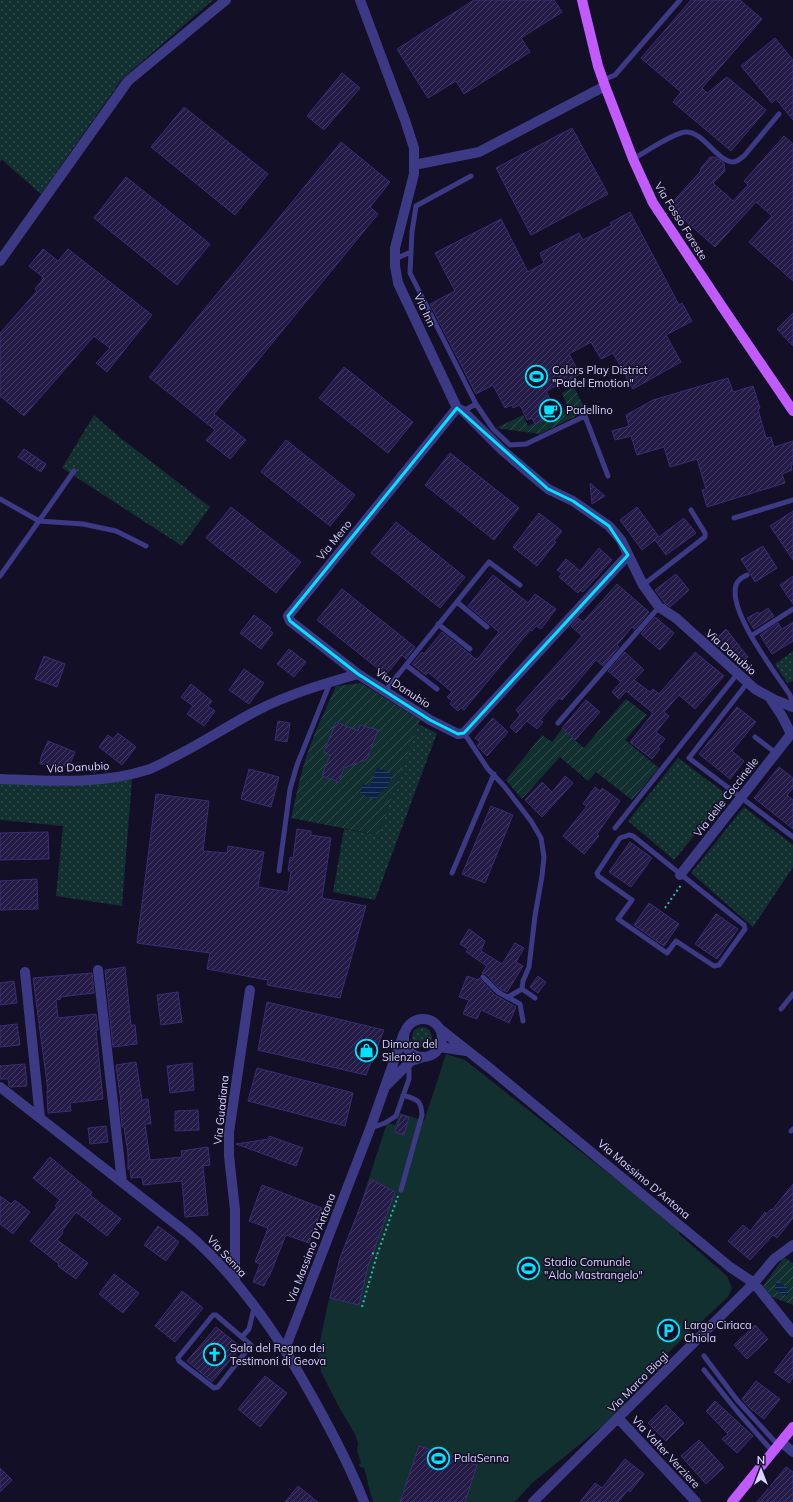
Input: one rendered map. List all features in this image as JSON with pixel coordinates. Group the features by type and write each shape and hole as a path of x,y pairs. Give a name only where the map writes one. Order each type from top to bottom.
{"main road":[{"name":"Via Fosso Foreste","path":"582,0 604,83 641,179 660,213 793,411"},
{"path":"732,1502 793,1427"}],"street":[{"path":"0,261 128,81 226,0"},
{"name":"Via Inn","path":"360,0 414,148 414,174 395,248 398,283 460,410 494,436 502,450 548,489 573,501 609,526 620,540 628,555"},
{"path":"414,165 479,152 604,83"},
{"name":"Via Meno","path":"358,674 290,621 288,616 460,410"},
{"path":"464,733 628,555"},
{"name":"Via Danubio","path":"628,555 643,585 659,606 676,618 755,689 775,700 793,705"},
{"name":"Via Danubio","path":"0,779 42,781 90,780 124,776 151,768 186,751 256,711 301,691 358,674 430,720 458,734 464,733"},
{"path":"768,696 782,716 792,735"},
{"path":"792,735 793,718"},
{"name":"Via delle Coccinelle","path":"683,877 741,798 792,735"},
{"path":"98,970 122,1182"},
{"path":"25,972 40,1118"},
{"name":"Via Guadiana","path":"235,1281 235,1210 229,1156 229,1132 250,990"},
{"path":"417,1019 430,1020 440,1029 442,1035 440,1047 433,1054 423,1057 412,1054 408,1050 405,1044 404,1033 412,1022 417,1019"},
{"name":"Via Massimo D'Antona","path":"440,1029 671,1217 730,1267 754,1283 793,1332"},
{"name":"Via Massimo D'Antona","path":"285,1349 370,1129 404,1033"},
{"name":"Via Massimo D'Antona","path":"440,1047 470,1053"},
{"name":"Via Massimo D'Antona","path":"384,1088 407,1064 423,1057"},
{"name":"Via Senna","path":"0,1087 199,1243 235,1281 285,1349 338,1443 364,1502"},
{"name":"Via Marco Biagi","path":"533,1502 754,1283 774,1259 793,1245"},
{"name":"Via Valter Verziere","path":"618,1418 696,1502"},
{"path":"777,1446 793,1452"}],"lane":[{"path":"604,83 615,75 680,0"},
{"path":"633,159 678,133 688,132 697,136 726,159 733,162 744,156 779,114"},
{"path":"471,176 416,206 412,232 410,273 476,404 493,429 494,436 510,445 526,444 585,416 608,476"},
{"path":"395,259 411,252"},
{"path":"460,410 476,404"},
{"path":"0,576 74,471"},
{"path":"0,499 39,520 83,524 116,531 146,546"},
{"path":"734,518 793,500"},
{"path":"643,585 705,537 705,533 691,510"},
{"path":"385,691 490,562 520,585"},
{"path":"747,574 739,580 736,585 736,600 740,615 751,636 790,695 793,705"},
{"path":"457,602 487,627"},
{"path":"558,723 659,606"},
{"path":"751,636 793,609"},
{"path":"438,624 470,649"},
{"path":"406,665 437,689"},
{"path":"615,828 738,673"},
{"path":"279,871 290,789 297,765 331,682"},
{"path":"748,682 689,758 793,837"},
{"path":"464,733 488,769 494,774 531,821 541,838 544,857 529,967 522,989"},
{"path":"755,737 776,753"},
{"path":"452,873 494,774"},
{"path":"629,835 633,836 683,877 744,925 745,929 719,965 714,966 676,941 668,953 618,919 632,900 598,876 597,873 620,838 629,835"},
{"path":"483,977 498,992 520,1004 523,1021"},
{"path":"508,997 522,989"},
{"path":"522,989 535,998"},
{"path":"781,1009 793,994"},
{"path":"370,1129 385,1123 396,1116 409,1078 409,1069 407,1064"},
{"path":"401,1190 422,1115 422,1106 418,1100 403,1094"},
{"path":"242,1337 249,1329 254,1307"},
{"path":"213,1315 216,1315 242,1337 251,1345 218,1387 214,1388 179,1361 178,1358 213,1315"},
{"path":"704,1356 736,1400 777,1446"},
{"path":"704,1370 737,1411 777,1446"}],"path":[{"path":"665,908 683,877"},
{"path":"362,1307 377,1255 401,1190"},
{"path":"372,1254 377,1255"}],"highlighted area":[{"path":"457,408 548,489 573,501 609,526 628,555 464,733 458,734 430,720 358,674 290,621 288,616"}],"green space":[{"path":"0,0 213,0 122,79 41,194 2,160 0,162"},
{"path":"574,387 586,411 540,434 496,428 523,415 528,426 568,408 562,393"},
{"path":"94,415 118,436 210,507 182,546 62,468"},
{"path":"793,651 793,681 787,683 775,664"},
{"path":"361,683 420,720 378,835 291,818 307,754 336,686"},
{"path":"626,699 647,715 625,740 659,768 632,800 596,772 588,781 560,757 522,799 506,780 542,735 552,742 562,729 584,748"},
{"path":"418,724 437,733 375,900 333,892 344,829 378,835"},
{"path":"678,758 728,795 674,860 628,821"},
{"path":"132,779 122,906 56,896 63,826 0,820 0,781 65,786"},
{"path":"744,807 793,845 793,867 753,927 691,873"},
{"path":"422,1027 429,1030 432,1037 429,1044 422,1047 415,1044 412,1037 415,1030"},
{"name":"Stadio Comunale \"Aldo Mastrangelo\"","path":"446,1054 465,1060 680,1230 679,1234 727,1276 732,1288 728,1297 671,1350 629,1398 624,1401 626,1407 532,1483 515,1502 373,1502 364,1468 360,1467 359,1464 361,1463 357,1451 358,1443 355,1434 321,1372 318,1351 328,1303 387,1123 395,1125 400,1113 424,1121"},
{"path":"784,1257 793,1263 793,1305 770,1296 763,1286"}],"water":[{"path":"377,768 393,774 386,790 380,792 376,800 361,794 360,792 363,784 370,786"},
{"path":"776,1282 780,1282 788,1289 788,1295 782,1294 777,1290 775,1287"}],"building":[{"path":"474,0 554,0 562,12 521,38 530,52 464,94 456,81 428,98 397,49"},
{"path":"691,0 740,0 762,19 702,88 707,93 727,77 766,110 731,151 673,102 681,92 641,58"},
{"path":"775,38 793,60 793,120 776,99 772,103 741,66"},
{"path":"342,73 360,88 324,130 307,116"},
{"path":"184,107 268,174 235,215 151,147"},
{"path":"572,128 608,194 531,235 496,168"},
{"path":"784,136 793,144 793,281 749,242 772,216 756,202 715,247 669,206 700,172 701,168 710,157 715,157 724,163 725,171 713,183 733,201 748,185 744,181"},
{"path":"341,142 390,182 370,207 378,214 214,414 246,440 230,459 206,440 215,430 149,377"},
{"path":"126,177 210,244 177,285 94,218"},
{"path":"630,212 679,305 682,303 692,321 666,335 681,362 633,389 613,353 601,359 591,342 569,354 580,374 546,391 557,414 535,424 532,418 527,420 520,405 513,408 512,405 505,408 493,385 476,394 430,304 455,291 435,253 501,219 528,272 544,263 540,253 579,233 583,240 612,225 610,223"},
{"path":"43,249 58,261 68,249 152,315 107,372 96,363 110,348 94,336 24,416 0,396 0,333 37,291 35,289 44,278 29,266"},
{"path":"793,313 793,346 777,329"},
{"path":"344,367 413,422 388,453 319,398"},
{"path":"728,378 733,392 753,386 760,408 758,409 766,438 771,437 774,447 793,441 793,464 791,465 792,470 782,474 785,483 707,507 702,490 706,489 697,459 670,467 664,447 637,455 631,436 615,440 612,431 629,426 626,415 653,400"},
{"path":"286,440 355,495 330,526 261,472"},
{"path":"24,449 46,464 41,472 18,457"},
{"path":"450,453 519,508 494,540 425,485"},
{"path":"590,483 605,496 592,504"},
{"path":"231,507 301,562 276,593 206,538"},
{"path":"637,507 659,537 684,518 696,533 666,555 655,540 642,550 620,520"},
{"path":"793,511 793,560 770,526"},
{"path":"539,513 562,531 554,541 556,542 537,566 513,547"},
{"path":"396,522 465,577 440,608 371,553"},
{"path":"763,546 777,568 755,582 741,559"},
{"path":"599,548 612,560 583,592 580,590 578,593 559,577 562,573 557,570 566,559 580,571"},
{"path":"676,574 689,590 670,607 655,590"},
{"path":"493,575 528,603 535,594 556,609 541,629 536,626 532,631 530,630 464,710 461,708 458,711 450,704 452,701 447,697 452,692 428,672 426,675 412,664 422,652 424,654 442,632 477,660 499,632 468,606"},
{"path":"793,576 793,604 780,585"},
{"path":"617,584 649,612 635,629 632,627 617,645 619,647 603,666 596,660 562,700 559,698 540,720 543,722 537,729 527,721 516,733 510,727 520,715 516,710 582,636 571,626 578,618 583,622"},
{"path":"342,589 415,647 406,659 402,655 386,675 317,620"},
{"path":"768,608 774,616 754,629 747,618 758,612 759,614"},
{"path":"254,615 271,628 269,630 273,633 261,649 240,633"},
{"path":"655,617 674,633 660,650 641,634"},
{"path":"793,622 793,641 772,654 760,635 778,623 782,629"},
{"path":"726,629 748,657 740,665 713,642"},
{"path":"289,649 306,662 294,677 277,664"},
{"path":"625,652 644,670 634,680 650,692 653,689 659,694 695,652 724,676 695,709 679,695 664,712 669,716 656,732 665,739 658,747 660,749 652,759 630,742 653,713 626,691 619,699 612,692 621,682 608,671"},
{"path":"44,656 65,664 57,687 35,679"},
{"path":"244,669 264,683 249,704 229,690"},
{"path":"191,684 212,701 208,706 215,711 204,726 187,714 193,706 181,697"},
{"path":"586,700 600,712 575,740 562,728"},
{"path":"737,707 756,722 732,751 744,761 730,779 699,754"},
{"path":"493,718 508,732 487,756 477,746 480,742 475,738"},
{"path":"278,721 290,723 287,742 275,740"},
{"path":"336,722 358,731 360,725 378,730 367,759 344,768 339,782 322,776 330,755 324,752"},
{"path":"118,733 136,747 122,765 99,747 108,735 113,739"},
{"path":"48,741 75,752 69,766 40,764 41,757"},
{"path":"779,767 793,778 793,788 787,795 793,800 793,829 754,798"},
{"path":"249,769 279,777 271,807 241,799"},
{"path":"565,776 573,783 542,817 525,800 542,782 552,792"},
{"path":"595,787 600,791 602,788 620,801 597,834 599,836 584,854 563,836 587,806 583,804"},
{"path":"156,794 209,801 203,851 227,853 228,846 264,852 258,887 288,892 291,871 288,871 290,857 293,858 297,829 311,831 311,835 331,838 322,898 366,906 340,998 267,985 268,980 207,969 210,953 137,943"},
{"path":"491,806 513,815 485,883 462,874"},
{"path":"48,832 49,859 0,860 0,833"},
{"path":"630,842 652,858 631,887 609,872"},
{"path":"37,879 38,909 0,910 0,881"},
{"path":"649,903 679,924 664,946 634,925"},
{"path":"716,914 738,929 717,959 695,944"},
{"path":"469,929 485,941 481,951 502,964 515,943 524,948 516,962 523,966 507,992 500,989 486,974 482,973 487,966 466,952 468,949 460,944"},
{"path":"125,967 131,1025 135,1025 137,1044 113,1047 105,970"},
{"path":"92,973 94,993 60,997 61,999 56,1000 58,1018 96,1014 98,1030 96,1030 103,1099 70,1103 71,1111 48,1113 48,1091 33,978"},
{"path":"467,976 478,980 479,978 495,995 516,1007 509,1023 481,1010 477,1019 463,1014 469,1000 459,997"},
{"path":"538,976 546,982 538,993 530,987"},
{"path":"14,981 17,1003 0,1005 0,983"},
{"path":"178,992 182,1022 161,1025 157,995"},
{"path":"267,1002 384,1030 366,1075 258,1050"},
{"path":"17,1024 20,1045 0,1047 0,1026"},
{"path":"136,1062 142,1100 148,1099 151,1124 145,1124 150,1160 182,1157 181,1151 208,1147 210,1165 203,1166 208,1215 185,1217 182,1181 143,1185 142,1177 131,1178 130,1169 128,1169 128,1154 124,1127 122,1127 121,1102 116,1065"},
{"path":"192,1063 194,1090 170,1093 167,1066"},
{"path":"25,1064 27,1086 10,1087 8,1079 0,1079 0,1066"},
{"path":"257,1068 353,1093 345,1126 248,1101"},
{"path":"198,1110 199,1130 175,1131 175,1111"},
{"path":"401,1115 409,1117 404,1135 395,1132"},
{"path":"106,1126 108,1142 90,1144 88,1128"},
{"path":"269,1136 303,1148 296,1166 236,1144 269,1139"},
{"path":"50,1157 92,1192 90,1195 121,1219 107,1236 76,1212 57,1240 88,1263 76,1279 58,1266 59,1264 30,1241 57,1207 55,1206 60,1200 33,1178"},
{"path":"371,1179 395,1192 368,1266 359,1305 330,1298 340,1258"},
{"path":"793,1184 793,1218 777,1238 773,1235 750,1260 728,1241 743,1225 750,1231 765,1212 766,1214 771,1209 772,1210"},
{"path":"262,1185 322,1208 309,1243 286,1235 264,1286 253,1282 260,1264 255,1262 268,1228 249,1221"},
{"path":"0,1196 11,1204 15,1200 30,1212 13,1234 0,1224"},
{"path":"158,1226 179,1242 166,1261 144,1245"},
{"path":"114,1274 139,1293 123,1313 99,1294"},
{"path":"182,1291 203,1308 175,1342 155,1326"},
{"path":"755,1325 768,1339 747,1359 734,1345"},
{"name":"Sala del Regno dei Testimoni di Geova","path":"216,1327 241,1347 212,1382 187,1361"},
{"path":"793,1347 793,1378 789,1383 774,1372"},
{"path":"265,1376 287,1393 260,1427 238,1409"},
{"path":"756,1381 780,1399 764,1419 751,1409 742,1399"},
{"path":"715,1401 753,1436 737,1453 722,1439 728,1434 706,1411"},
{"path":"666,1405 684,1423 666,1441 648,1423"},
{"path":"699,1440 724,1467 706,1484 681,1456"},
{"path":"419,1446 477,1465 465,1502 400,1502"},
{"path":"625,1459 644,1474 630,1492 628,1490 618,1502 580,1502 595,1483 602,1488"},
{"path":"786,1467 793,1472 793,1502 757,1502"},
{"path":"0,1468 12,1480 0,1492"},
{"path":"298,1486 318,1502 285,1502"}],"place":[{"name":"Colors Play District \"Padel Emotion\"","path":"536,376"},
{"name":"Padellino","path":"550,410"},
{"name":"Dimora del Silenzio","path":"366,1050"},
{"name":"Stadio Comunale \"Aldo Mastrangelo\"","path":"529,1268"},
{"name":"Largo Ciriaca Chiola","path":"668,1331"},
{"name":"Sala del Regno dei Testimoni di Geova","path":"214,1354"},
{"name":"PalaSenna","path":"438,1458"}]}
